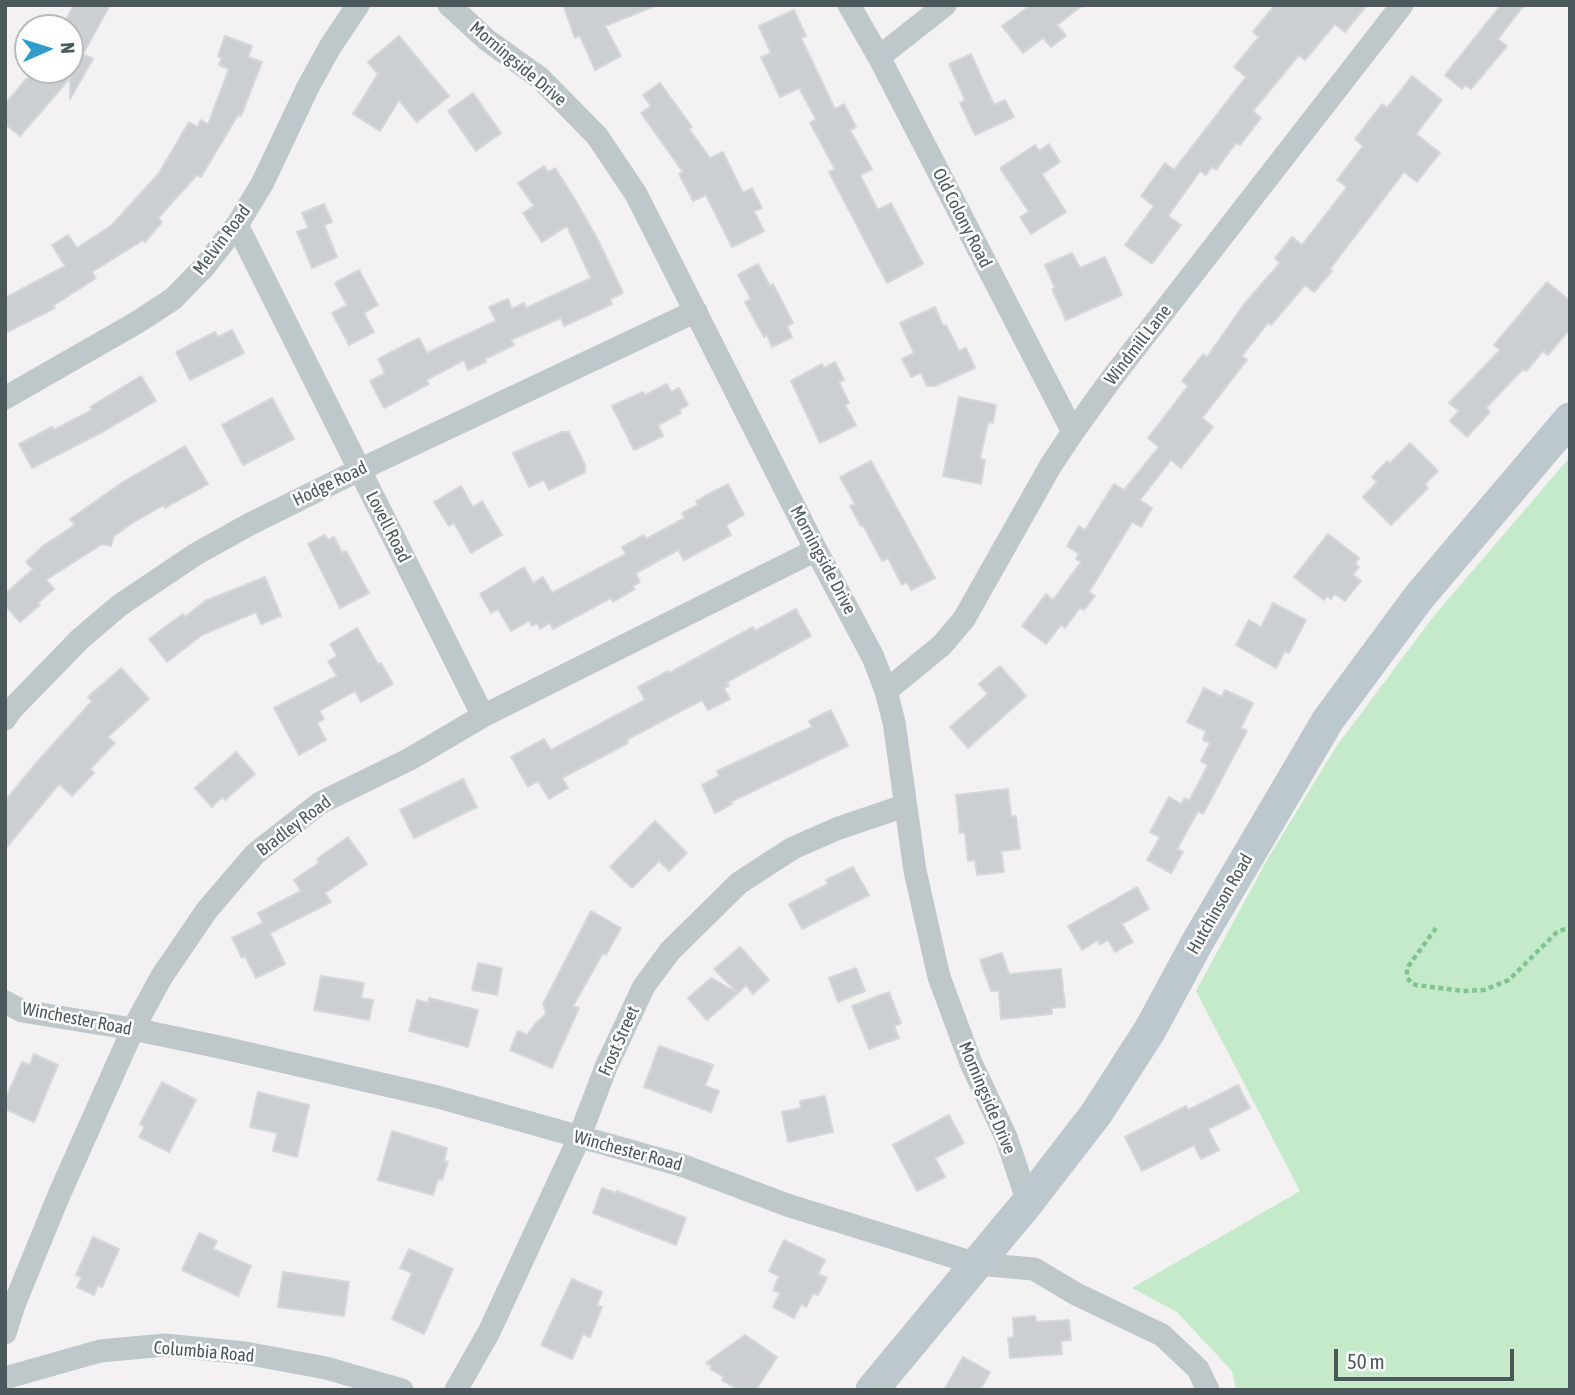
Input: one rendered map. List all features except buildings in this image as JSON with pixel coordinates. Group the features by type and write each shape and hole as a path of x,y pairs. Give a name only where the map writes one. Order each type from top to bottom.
{"street":[{"name":"Melvin Road","path":"5,398 173,299 205,266 237,225 262,184 313,77 358,5"},
{"name":"Morningside Drive","path":"449,5 487,40 540,78 597,136 636,194 873,657 894,722 915,871 939,977 971,1063 1006,1137 1028,1202"},
{"name":"Old Colony Road","path":"849,5 879,57 1073,432"},
{"path":"879,57 945,5"},
{"name":"Windmill Lane","path":"886,691 942,646 964,619 1045,475 1073,432 1402,5"},
{"name":"Lovell Road","path":"237,225 483,716"},
{"name":"Hodge Road","path":"5,719 80,639 120,605 196,554 359,470 696,311"},
{"name":"Hutchinson Road","path":"872,1390 1028,1202 1096,1114 1150,1030 1198,941 1328,720 1419,597 1570,419"},
{"name":"Bradley Road","path":"5,1333 59,1195 133,1030 162,976 207,910 255,854 320,803 410,759 483,716 816,550"},
{"name":"Frost Street","path":"456,1390 489,1332 579,1138 606,1067 644,986 670,951 739,883 793,848 839,828 904,806"},
{"name":"Winchester Road","path":"11,1012 133,1030 438,1097 684,1166 787,1205 977,1264 1034,1269 1076,1294 1162,1335 1198,1369 1208,1390"},
{"name":"Columbia Road","path":"5,1378 100,1351 165,1345 245,1353 312,1366 402,1390"}],"path":[{"path":"1436,928 1407,968 1410,983 1435,988 1474,990 1491,988 1509,980 1557,932 1570,927"}],"green space":[{"path":"1570,457 1570,1390 1236,1390 1232,1371 1177,1312 1132,1288 1300,1191 1196,991 1267,860 1336,747 1433,617"}]}
